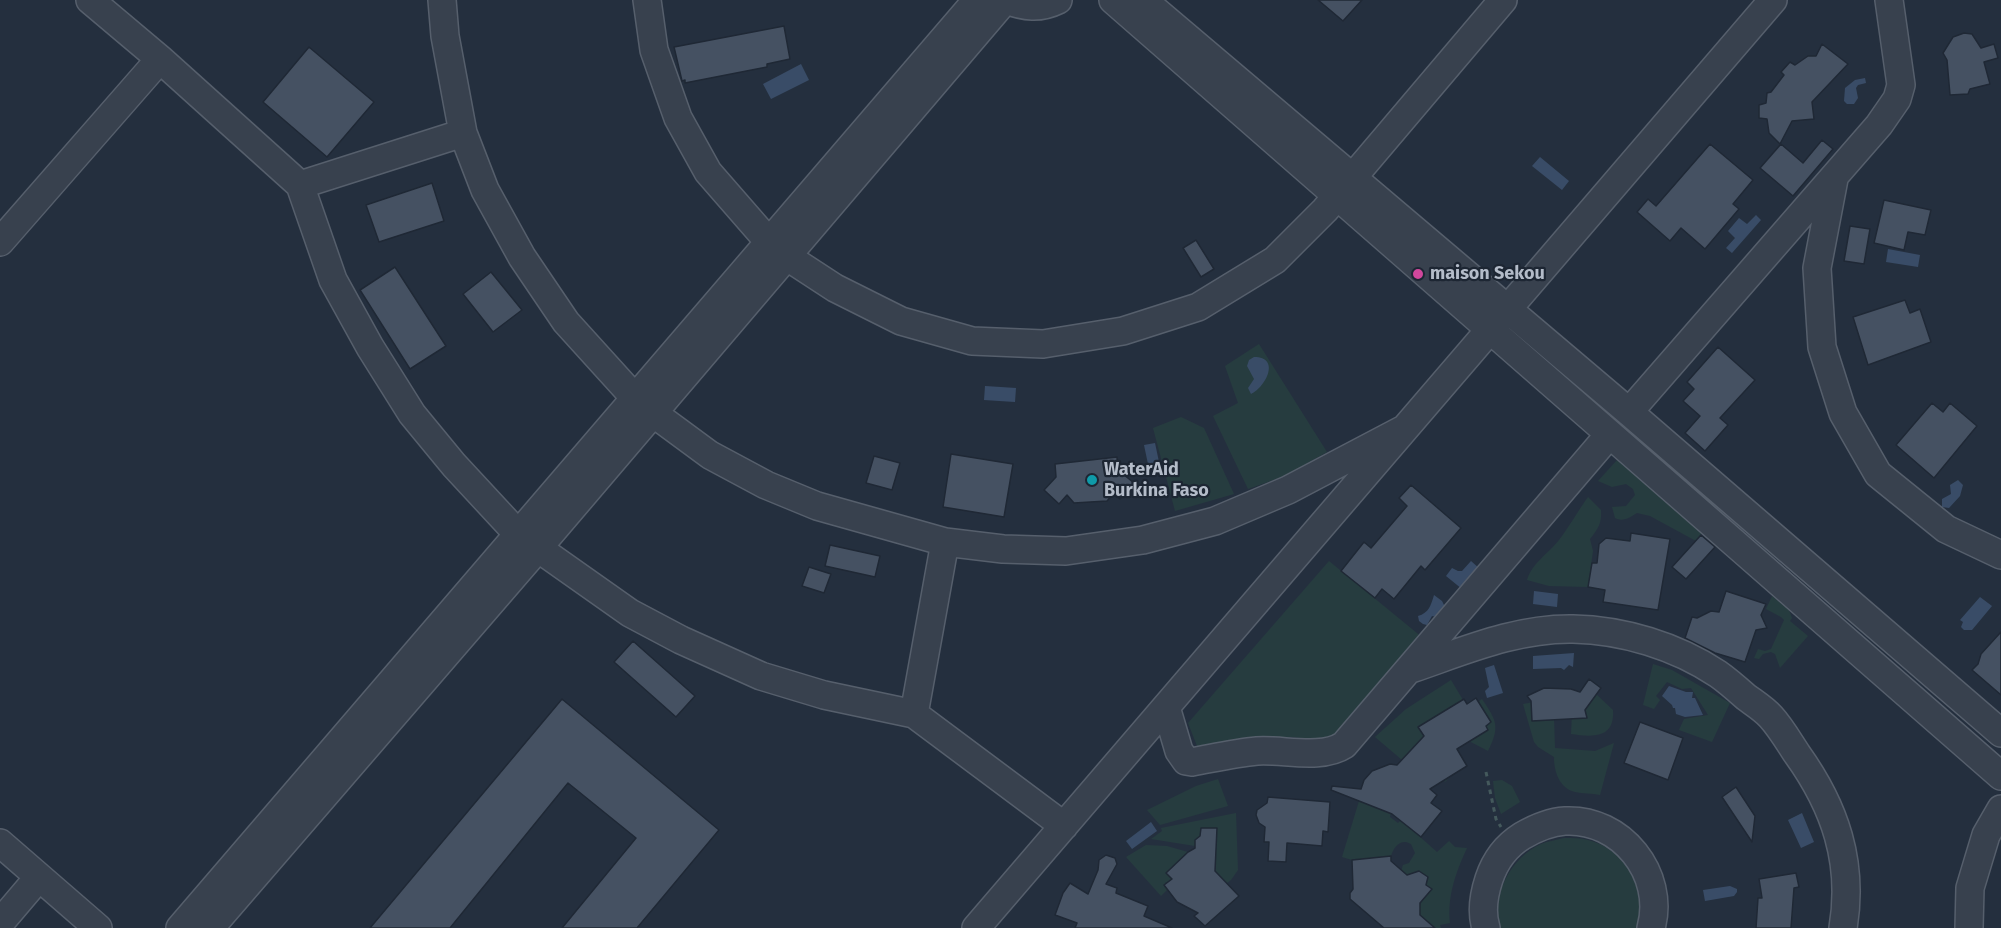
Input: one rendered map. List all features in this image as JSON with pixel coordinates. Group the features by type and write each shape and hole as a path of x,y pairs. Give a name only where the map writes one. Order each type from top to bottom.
{"street":[{"path":"90,0 160,59 300,185 333,280 370,348 412,414 454,465 528,541 630,613 681,640 761,676 825,695 914,714 1064,826"},
{"path":"442,0 445,36 463,133 485,190 522,257 566,322 644,405 710,455 766,485 817,506 945,542 1003,549 1066,551 1143,540 1215,521 1288,490 1404,429"},
{"path":"647,0 654,50 678,118 708,172 777,249 836,288 901,321 972,341 1043,344 1123,331 1198,307 1275,260 1325,210 1488,6"},
{"path":"210,928 315,789 777,249 976,0"},
{"path":"777,249 1005,0 1035,7 1058,0"},
{"path":"1113,0 1345,186 1506,309 2001,733"},
{"path":"1143,0 1345,186 1490,330 2001,776"},
{"path":"976,928 1773,0"},
{"path":"1629,412 1879,125 1897,99 1901,85 1889,0"},
{"path":"0,242 160,59"},
{"path":"300,185 463,133"},
{"path":"1834,177 1817,268 1822,347 1843,413 1878,474 1946,529 2001,555"},
{"path":"1166,707 1179,751 1186,761 1192,762 1257,751 1333,751 1344,745 1609,435"},
{"path":"914,714 945,542"},
{"path":"1410,669 1493,640 1531,631 1574,629 1628,635 1685,655 1719,674 1771,717 1808,769 1833,816 1844,853 1846,908 1843,928"},
{"path":"180,928 315,789"},
{"path":"1969,928 1970,888 1986,835 2001,809"},
{"path":"1486,928 1484,895 1493,867 1511,843 1536,828 1564,821 1594,824 1620,838 1641,859 1652,886 1654,915 1651,928"},
{"path":"0,843 98,928"},
{"path":"0,923 39,877"}],"path":[{"path":"1486,772 1496,819 1511,843"}],"green space":[{"path":"1259,344 1327,452 1285,476 1248,489 1213,416 1238,403 1225,366"},
{"path":"1181,417 1204,428 1234,494 1175,511 1153,428"},
{"path":"1617,460 1702,533 1696,541 1650,516 1637,513 1629,518 1615,518 1612,507 1626,506 1635,495 1633,489 1626,484 1612,487 1598,481"},
{"path":"1588,497 1601,510 1601,519 1590,539 1593,551 1588,587 1549,586 1527,580 1541,559 1559,540"},
{"path":"1329,561 1423,638 1332,741 1291,737 1232,744 1199,751 1188,723"},
{"path":"1772,596 1789,610 1792,618 1790,621 1808,636 1780,668 1775,654 1771,652 1763,654 1759,659 1754,658 1758,649 1765,651 1771,649 1784,620 1766,609"},
{"path":"1653,664 1672,670 1730,703 1712,742 1679,730 1684,719 1708,715 1691,688 1682,689 1667,682 1656,696 1660,700 1654,709 1643,705"},
{"path":"1451,680 1463,700 1418,727 1450,777 1445,782 1428,766 1402,760 1375,737 1406,709"},
{"path":"1596,694 1613,710 1610,726 1601,734 1587,736 1571,734 1572,712 1585,710"},
{"path":"1482,699 1495,724 1494,736 1488,751 1469,741 1491,722 1478,702"},
{"path":"1534,702 1534,706 1531,706 1533,721 1554,717 1555,748 1595,751 1614,743 1600,795 1575,792 1561,783 1556,773 1554,757 1534,742 1523,704"},
{"path":"1218,779 1228,806 1160,825 1147,810 1196,786"},
{"path":"1502,780 1512,786 1520,802 1501,814 1495,798 1493,781"},
{"path":"1359,801 1391,813 1390,817 1398,823 1401,820 1437,852 1449,841 1455,847 1467,848 1453,884 1450,923 1440,925 1441,928 1428,928 1419,912 1420,904 1432,889 1426,885 1428,877 1419,871 1407,875 1401,871 1403,865 1409,863 1415,853 1411,844 1404,842 1398,844 1391,856 1352,860 1342,857"},
{"path":"1236,813 1238,870 1231,880 1218,890 1202,871 1216,867 1210,847 1216,847 1217,828 1200,839 1195,846 1151,839 1162,831 1161,828"},
{"path":"1564,838 1585,839 1602,845 1623,862 1636,886 1640,914 1639,928 1501,928 1498,903 1512,868 1530,850 1544,843"},
{"path":"1146,845 1167,846 1188,852 1166,873 1172,879 1165,883 1169,888 1161,896 1126,857"}],"water":[{"path":"801,64 809,80 771,99 763,84"},
{"path":"1865,78 1866,83 1856,88 1858,98 1854,104 1847,104 1844,101 1845,88 1855,80"},
{"path":"1540,157 1569,181 1562,190 1532,166"},
{"path":"1756,215 1761,220 1732,253 1726,248 1735,238 1728,231 1739,218 1747,224"},
{"path":"1888,249 1920,255 1918,267 1886,262"},
{"path":"1254,357 1262,358 1269,367 1262,385 1251,394 1248,388 1254,379 1247,366 1249,360"},
{"path":"985,386 1016,388 1015,402 984,400"},
{"path":"1155,443 1159,462 1155,468 1148,464 1144,445"},
{"path":"1958,480 1963,485 1960,496 1949,508 1942,507 1942,499 1951,494 1950,485"},
{"path":"1471,561 1480,569 1462,589 1446,576 1452,568 1462,571"},
{"path":"1534,591 1558,594 1557,607 1533,604"},
{"path":"1434,595 1442,601 1445,607 1436,617 1432,616 1427,625 1423,624 1419,621 1418,616 1427,611"},
{"path":"1980,597 1992,606 1972,630 1964,630 1961,627 1963,622 1960,620"},
{"path":"1574,653 1573,667 1569,665 1564,670 1561,668 1533,669 1533,656"},
{"path":"1494,665 1503,693 1487,698 1485,691 1489,687 1485,668"},
{"path":"1669,686 1693,692 1692,698 1695,698 1703,715 1685,717 1676,714 1675,708 1662,696"},
{"path":"1802,813 1814,842 1801,848 1788,820"},
{"path":"1151,822 1157,831 1132,849 1126,841"},
{"path":"1730,886 1737,889 1734,896 1705,901 1703,890"}],"building":[{"path":"1318,0 1362,0 1343,21"},
{"path":"784,26 790,59 767,64 767,67 685,83 685,80 682,81 674,47"},
{"path":"1964,33 1972,34 1981,48 1994,44 1998,58 1984,62 1990,84 1970,89 1968,94 1950,95 1947,60 1943,53 1953,37"},
{"path":"1822,44 1848,64 1812,102 1814,119 1792,121 1780,144 1769,133 1767,119 1759,118 1759,105 1766,103 1767,93 1771,92 1784,75 1781,72 1790,62 1795,65 1808,56 1816,56"},
{"path":"309,47 374,102 327,157 263,102"},
{"path":"1822,140 1833,149 1793,196 1760,168 1781,144 1803,163"},
{"path":"1710,144 1753,180 1733,204 1739,209 1705,249 1681,228 1670,241 1637,212 1648,199 1656,206"},
{"path":"432,183 444,221 379,242 366,205"},
{"path":"1884,200 1931,210 1925,235 1908,232 1904,250 1874,243"},
{"path":"1850,226 1870,229 1864,264 1844,261"},
{"path":"1196,240 1214,269 1201,277 1183,248"},
{"path":"395,267 446,346 410,369 360,290"},
{"path":"491,272 522,310 493,332 463,294"},
{"path":"1905,300 1910,313 1920,309 1931,342 1868,365 1853,317"},
{"path":"1718,347 1755,380 1720,418 1728,425 1705,451 1685,433 1700,416 1683,401 1694,389 1687,382"},
{"path":"1932,403 1943,412 1950,403 1977,426 1934,478 1896,445"},
{"path":"951,454 1013,464 1004,517 943,507"},
{"path":"874,456 900,463 892,490 866,483"},
{"name":"WaterAid Burkina Faso","path":"1117,457 1118,470 1134,483 1120,499 1114,493 1107,501 1074,503 1067,495 1059,504 1044,490 1056,477 1055,464"},
{"path":"1411,485 1461,528 1425,570 1421,566 1394,599 1382,589 1375,598 1341,571 1364,542 1371,548 1407,506 1399,498"},
{"path":"1631,533 1670,539 1658,610 1603,602 1605,590 1588,587 1592,563 1597,563 1599,544 1606,538 1630,541"},
{"path":"1701,535 1715,547 1686,579 1672,567"},
{"path":"830,545 880,556 875,577 825,566"},
{"path":"809,567 831,574 824,593 802,586"},
{"path":"1726,591 1766,604 1761,615 1767,628 1756,630 1745,662 1715,653 1685,638 1692,617 1697,618 1711,611 1719,612"},
{"path":"2001,632 2001,695 1972,670 1978,664 1981,654"},
{"path":"633,641 695,696 676,717 614,662"},
{"path":"1589,679 1601,688 1585,710 1587,718 1532,721 1531,701 1527,696 1544,688 1571,689 1580,692"},
{"path":"1476,698 1491,722 1486,726 1488,730 1457,749 1467,766 1430,789 1437,795 1431,803 1442,811 1421,837 1392,814 1331,790 1332,786 1361,789 1364,780 1372,771 1390,764 1397,765 1424,736 1418,727 1464,699 1467,704"},
{"path":"562,699 719,830 637,928 562,928 636,838 568,783 450,928 370,928"},
{"path":"1640,722 1683,738 1668,780 1624,763"},
{"path":"1736,787 1755,816 1752,842 1722,797"},
{"path":"1268,797 1330,802 1328,832 1323,831 1322,846 1287,843 1286,862 1268,861 1269,842 1264,842 1265,827 1259,823 1256,815 1257,810 1267,803"},
{"path":"1201,828 1217,828 1215,871 1239,896 1205,926 1194,916 1198,913 1177,902 1164,885 1172,879 1166,873 1195,848 1195,840 1200,836"},
{"path":"1106,855 1115,858 1117,864 1106,884 1117,888 1116,893 1148,906 1144,916 1172,928 1075,928 1077,923 1055,915 1063,893 1070,883 1088,894 1098,870 1099,860"},
{"path":"1391,856 1391,861 1407,875 1419,871 1428,877 1426,885 1432,889 1420,903 1420,915 1435,928 1384,928 1350,899 1353,889 1352,860"},
{"path":"1796,873 1799,887 1794,888 1791,928 1756,928 1758,898 1762,898 1759,879"}],"place":[{"name":"maison Sekou","path":"1418,274"},
{"name":"WaterAid Burkina Faso","path":"1092,480"}]}
